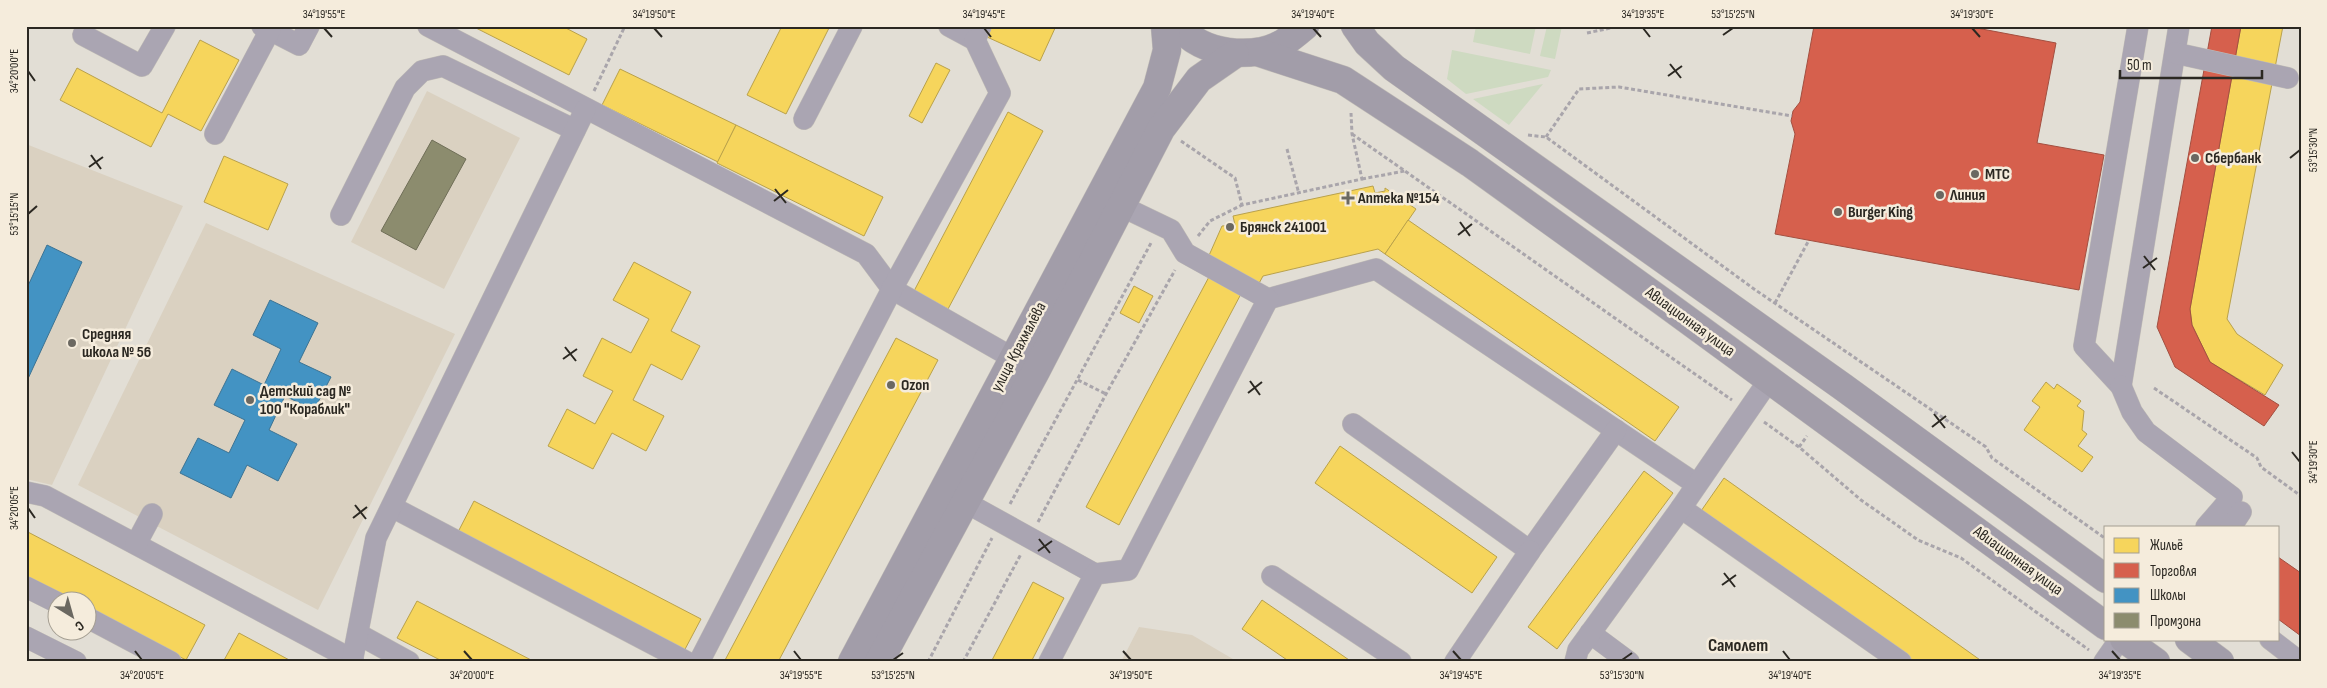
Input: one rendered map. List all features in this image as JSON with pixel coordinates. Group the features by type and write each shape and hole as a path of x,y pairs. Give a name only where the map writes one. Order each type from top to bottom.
{"main road":[{"name":"улица Крахмалёва","path":"879,662 965,502 1024,365 1157,88 1167,50 1165,26"},
{"name":"Авиационная улица","path":"1179,26 1206,46 1246,53 1344,80 1470,164 2104,625"},
{"name":"улица Крахмалёва","path":"852,662 1024,365 1122,206 1161,129 1199,80 1246,53 1283,43 1305,26"},
{"path":"1355,26 1367,42 1394,68 1835,381 2104,578"},
{"path":"2125,640 2156,662"},
{"path":"2190,640 2220,662"}],"street":[{"path":"83,35 142,66 165,26"},
{"path":"215,134 266,28 299,45 309,26"},
{"path":"428,26 585,110 866,254 892,289 1024,365"},
{"path":"804,118 852,26"},
{"path":"699,662 892,289 1000,93 978,33 949,26"},
{"path":"2138,26 2084,346 2121,386 2132,412 2146,432 2232,497 2207,526"},
{"path":"2121,386 2174,53 2180,26"},
{"path":"2174,53 2288,78"},
{"path":"341,215 405,88 422,71 443,66 575,130"},
{"path":"26,492 45,496 353,661 376,538 585,110"},
{"path":"1122,206 1171,230 1185,253 1268,299 1376,269 1696,484"},
{"path":"965,502 1095,574 1128,570 1268,299"},
{"path":"1575,662 1578,650 1681,508 1769,380"},
{"path":"1354,424 1530,551"},
{"path":"1455,662 1530,551 1616,430"},
{"path":"392,507 687,662"},
{"path":"1681,508 1901,662"},
{"path":"136,544 152,514"},
{"path":"1048,662 1095,574"},
{"path":"1272,576 1401,662"},
{"path":"26,587 48,598"},
{"path":"98,623 171,662"},
{"path":"1590,633 1629,662"},
{"path":"358,634 408,662"},
{"path":"26,637 76,662"},
{"path":"2105,661 2119,640"},
{"path":"2271,640 2300,662"}],"path":[{"path":"585,110 625,26"},
{"path":"1587,33 1620,26"},
{"path":"1546,137 1579,89 1619,87 1792,116"},
{"path":"1351,113 1352,134 1362,179"},
{"path":"1161,129 1235,178 1242,205"},
{"path":"1352,134 1748,411 1798,447 1861,500 1918,540 1961,558 2105,661"},
{"path":"1521,134 1546,137 1775,303 1986,447 1992,458 2104,538"},
{"path":"1287,149 1299,194"},
{"path":"963,662 1106,394 1185,253 1210,221 1242,205 1406,171"},
{"path":"1775,303 1808,240"},
{"path":"928,662 1151,242"},
{"path":"1078,380 1106,394"},
{"path":"2154,388 2256,458 2261,467 2301,496"}],"shaded area":[{"path":"427,91 520,138 444,289 351,242"},
{"name":"Средняя школа № 56","path":"26,144 183,206 52,485 26,479"},
{"path":"206,223 455,334 318,610 78,485"},
{"path":"1139,627 1192,635 1238,662 1121,662"}],"green space":[{"path":"1476,26 1536,26 1530,54 1473,42"},
{"path":"1547,26 1562,26 1555,59 1540,56"},
{"path":"1452,50 1551,70 1548,77 1466,94 1447,79"},
{"path":"1543,84 1509,125 1473,99"}],"building: Жильё":[{"path":"472,26 562,26 587,39 569,75"},
{"path":"782,26 830,26 786,114 747,95"},
{"path":"992,26 1056,26 1040,61 987,37"},
{"path":"2241,26 2283,26 2227,319 2237,334 2283,365 2265,395 2210,362 2192,325 2190,309"},
{"path":"200,40 239,60 201,131 168,114 151,147 60,100 77,68 162,113"},
{"path":"936,63 950,70 922,123 909,116"},
{"path":"620,69 736,125 718,162 602,105"},
{"path":"1008,112 1043,131 948,309 914,291"},
{"path":"736,125 883,197 864,236 717,163"},
{"path":"224,156 288,184 268,230 204,202"},
{"path":"1373,186 1375,193 1385,191 1385,188 1416,209 1385,254 1378,249 1263,276 1257,287 1207,260 1222,226 1235,225 1233,216"},
{"path":"1408,220 1679,407 1655,441 1385,254"},
{"path":"634,262 691,292 671,331 700,346 682,380 651,364 633,400 664,416 646,451 612,433 593,469 548,446 567,409 595,424 613,391 583,376 602,338 631,353 649,319 613,300"},
{"path":"1210,275 1242,292 1119,525 1086,507"},
{"path":"1134,286 1153,296 1139,323 1120,313"},
{"path":"896,338 938,360 778,662 724,662"},
{"path":"2046,382 2054,389 2057,384 2081,401 2077,406 2084,411 2082,430 2087,434 2078,446 2093,457 2082,472 2024,430 2040,407 2032,401"},
{"path":"1340,446 1497,557 1472,593 1315,483"},
{"path":"1644,471 1673,493 1557,649 1528,627"},
{"path":"1724,478 1983,662 1914,662 1701,511"},
{"path":"474,501 701,619 683,653 457,534"},
{"path":"26,531 205,625 186,660 98,613 98,590 53,590 26,576"},
{"path":"1033,582 1064,598 1031,662 991,662"},
{"path":"1262,600 1352,662 1290,662 1242,629"},
{"path":"417,601 535,662 444,662 397,638"},
{"path":"239,633 293,662 223,662"}],"building: Торговля":[{"name":"Линия","path":"1814,26 1966,26 2056,43 2037,143 2104,155 2079,290 1775,234 1795,134 1791,121 1793,111 1800,102"},
{"path":"2212,26 2241,26 2190,309 2192,325 2210,362 2279,405 2264,426 2175,367 2157,327"},
{"path":"2280,558 2301,573 2301,636 2280,620"}],"building: Школы":[{"path":"47,245 82,262 26,383 26,290"},
{"name":"Детский сад № 100 \"Кораблик\"","path":"270,300 318,323 299,362 331,377 314,410 285,396 269,430 297,444 278,481 247,465 231,498 180,473 198,438 229,453 245,420 214,405 232,369 264,385 281,349 253,335"}],"building: Промзона":[{"path":"432,140 466,159 416,250 381,231"}],"place":[{"name":"Сбербанк","path":"2195,158"},
{"name":"МТС","path":"1975,174"},
{"name":"Линия","path":"1940,195"},
{"name":"Аптека №154","path":"1348,198"},
{"name":"Burger King","path":"1838,212"},
{"name":"Брянск 241001","path":"1230,227"},
{"name":"Средняя школа № 56","path":"72,343"},
{"name":"Ozon","path":"891,385"},
{"name":"Детский сад № 100 \"Кораблик\"","path":"250,400"}],"district":[{"name":"Самолет","path":"1738,645"}]}
